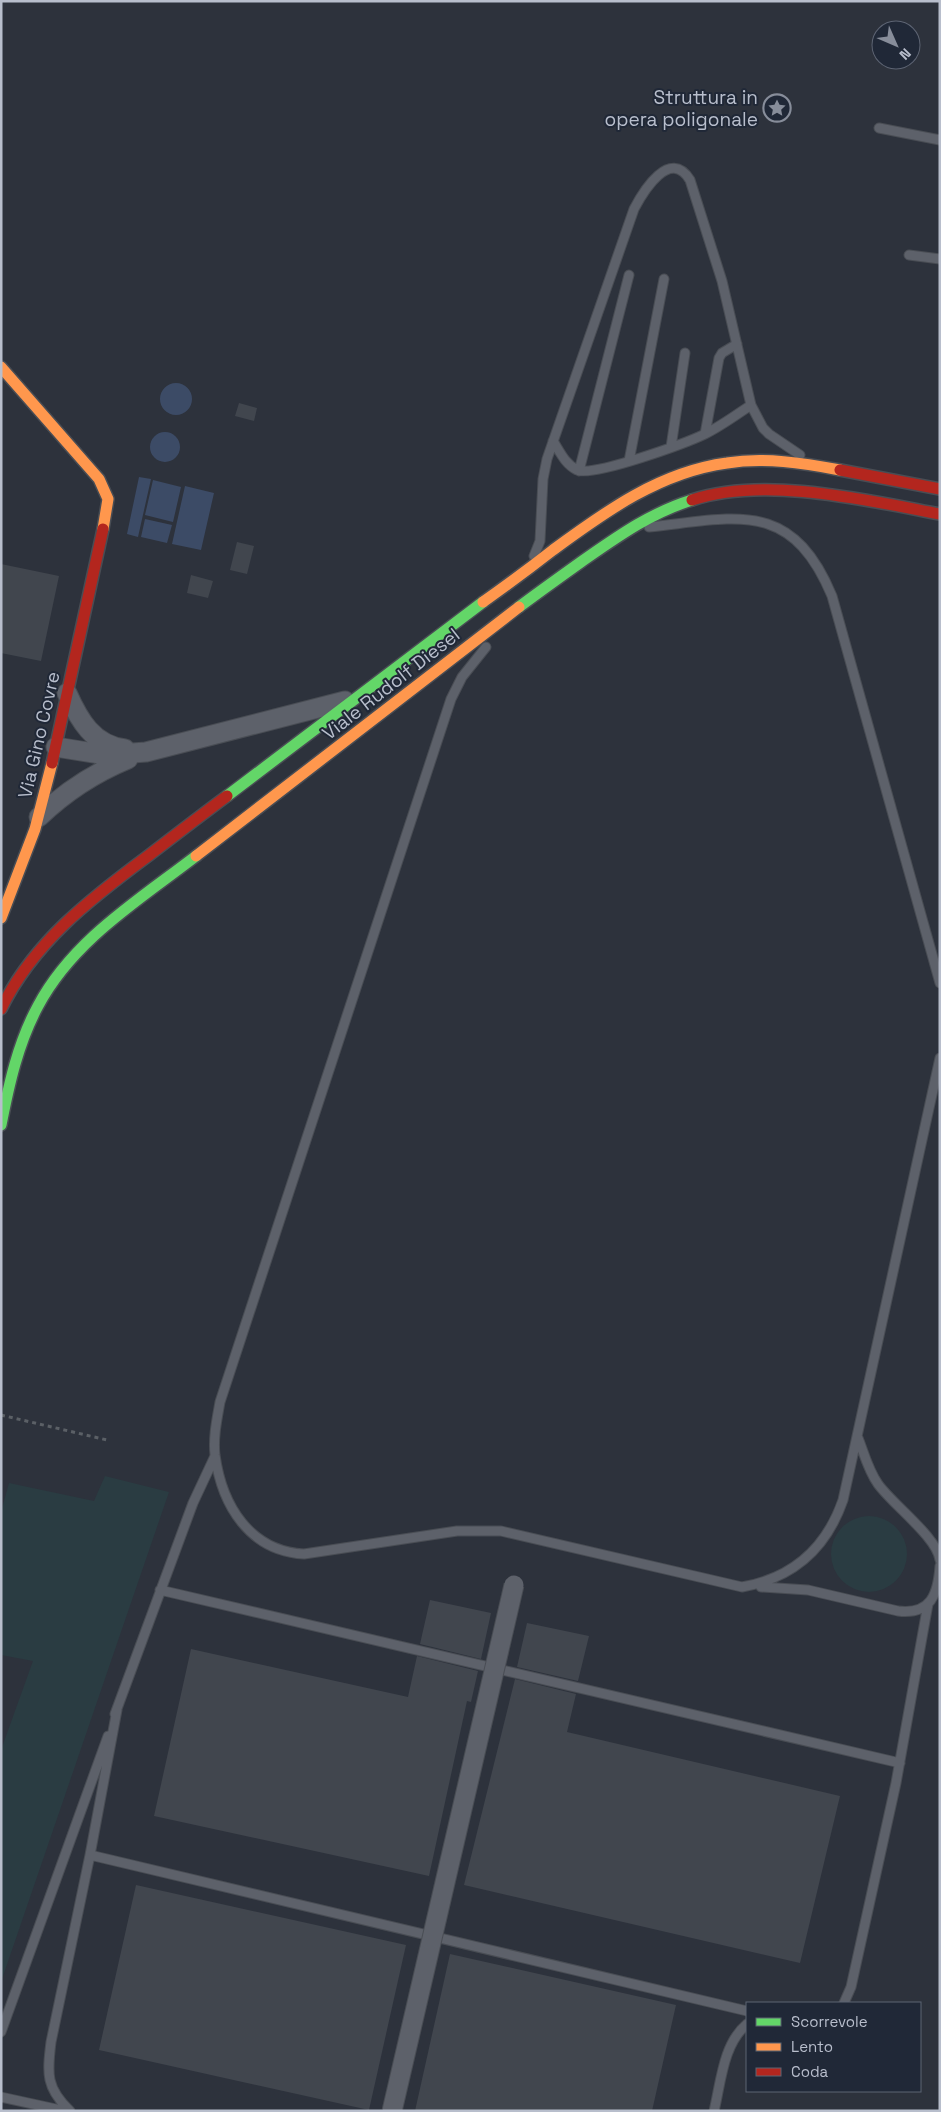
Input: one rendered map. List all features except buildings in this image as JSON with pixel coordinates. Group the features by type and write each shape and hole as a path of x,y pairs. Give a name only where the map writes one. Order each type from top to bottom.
{"street":[{"name":"Via Gino Covre","path":"1,368 103,485 107,493 107,505 56,747 38,817 1,918"},
{"name":"Viale Rudolf Diesel","path":"1,1009 12,988 32,959 50,937 79,910 353,699 501,588 615,506 641,491 676,475 706,466 743,461 820,466 940,489"},
{"name":"Viale Rudolf Diesel","path":"1,1125 20,1051 32,1017 57,977 92,937 134,902 528,600 627,529 659,512 687,501 722,493 756,489 848,497 935,514"},
{"path":"67,693 81,721 98,740 114,748 146,752"},
{"path":"38,817 67,791 85,779 146,752 353,699"},
{"path":"56,747 106,756 146,752"},
{"path":"392,2111 514,1585"}],"lane":[{"path":"879,128 940,140"},
{"path":"501,588 532,559 539,546 542,479 553,441 634,209 648,186 665,170 680,169 690,180 722,281 751,405 763,428 776,440 820,466"},
{"path":"909,254 940,259"},
{"path":"579,471 629,275"},
{"path":"629,461 664,279"},
{"path":"706,434 719,358 722,352 737,344"},
{"path":"671,447 685,353"},
{"path":"553,441 566,462 579,471 606,469 706,434 751,405"},
{"path":"912,485 940,481"},
{"path":"935,514 940,521"},
{"path":"627,529 739,518 759,521 769,523 788,534 815,563 832,596 940,983"},
{"path":"528,600 470,665 451,699 220,1402 215,1430 215,1456 231,1508 242,1524 266,1544 290,1553 317,1553 457,1531 501,1531 742,1587 796,1588 904,1612 918,1610 928,1604"},
{"path":"742,1587 769,1581 785,1573 808,1555 826,1535 843,1500 940,1058"},
{"path":"858,1437 876,1481 931,1542 939,1554 940,1560"},
{"path":"1,2032 160,1590 193,1503 215,1456"},
{"path":"844,2002 851,1987 900,1763 928,1604 938,1585 940,1566"},
{"path":"160,1590 900,1763"},
{"path":"70,2111 55,2096 52,2089 49,2073 50,2057 117,1710"},
{"path":"90,1855 746,2011"},
{"path":"714,2111 730,2046 736,2035 746,2025"},
{"path":"1,2097 20,2106 65,2111"}],"path":[{"path":"1,1415 107,1440"}],"shaded area":[{"path":"105,1476 169,1492 1,1982 1,1750 33,1661 1,1655 1,1512 9,1483 94,1501"},
{"path":"869,1516 884,1519 896,1527 904,1539 907,1554 904,1569 896,1581 884,1589 869,1592 854,1589 842,1581 834,1569 831,1554 834,1539 842,1527 854,1519"}],"water":[{"path":"176,383 188,387 192,399 188,411 176,415 164,411 160,399 164,387"},
{"path":"165,432 176,436 180,447 176,458 165,462 154,458 150,447 154,436"},
{"path":"139,477 151,479 138,537 127,534"},
{"path":"153,480 181,487 173,522 145,515"},
{"path":"185,486 214,493 201,550 172,544"},
{"path":"145,519 172,525 167,543 141,537"}],"traffic: fast":[{"path":"519,607 634,526 677,505 692,500"},
{"path":"227,796 483,602"},
{"path":"1,1125 11,1079 25,1034 52,982 88,941 130,905 196,856"}],"traffic: slow":[{"path":"1,367 99,479 108,499 103,529"},
{"path":"483,602 593,521 635,495 679,475 702,468 741,461 798,463 840,470"},
{"path":"196,856 519,607"},
{"path":"1,918 35,829 52,763"}],"traffic: jam":[{"path":"840,470 940,489"},
{"path":"692,500 721,493 751,490 783,490 848,497 940,514"},
{"path":"52,763 103,529"},
{"path":"1,1009 29,963 46,943 84,906 227,796"}],"place":[{"name":"Struttura in opera poligonale","path":"777,108"}]}
